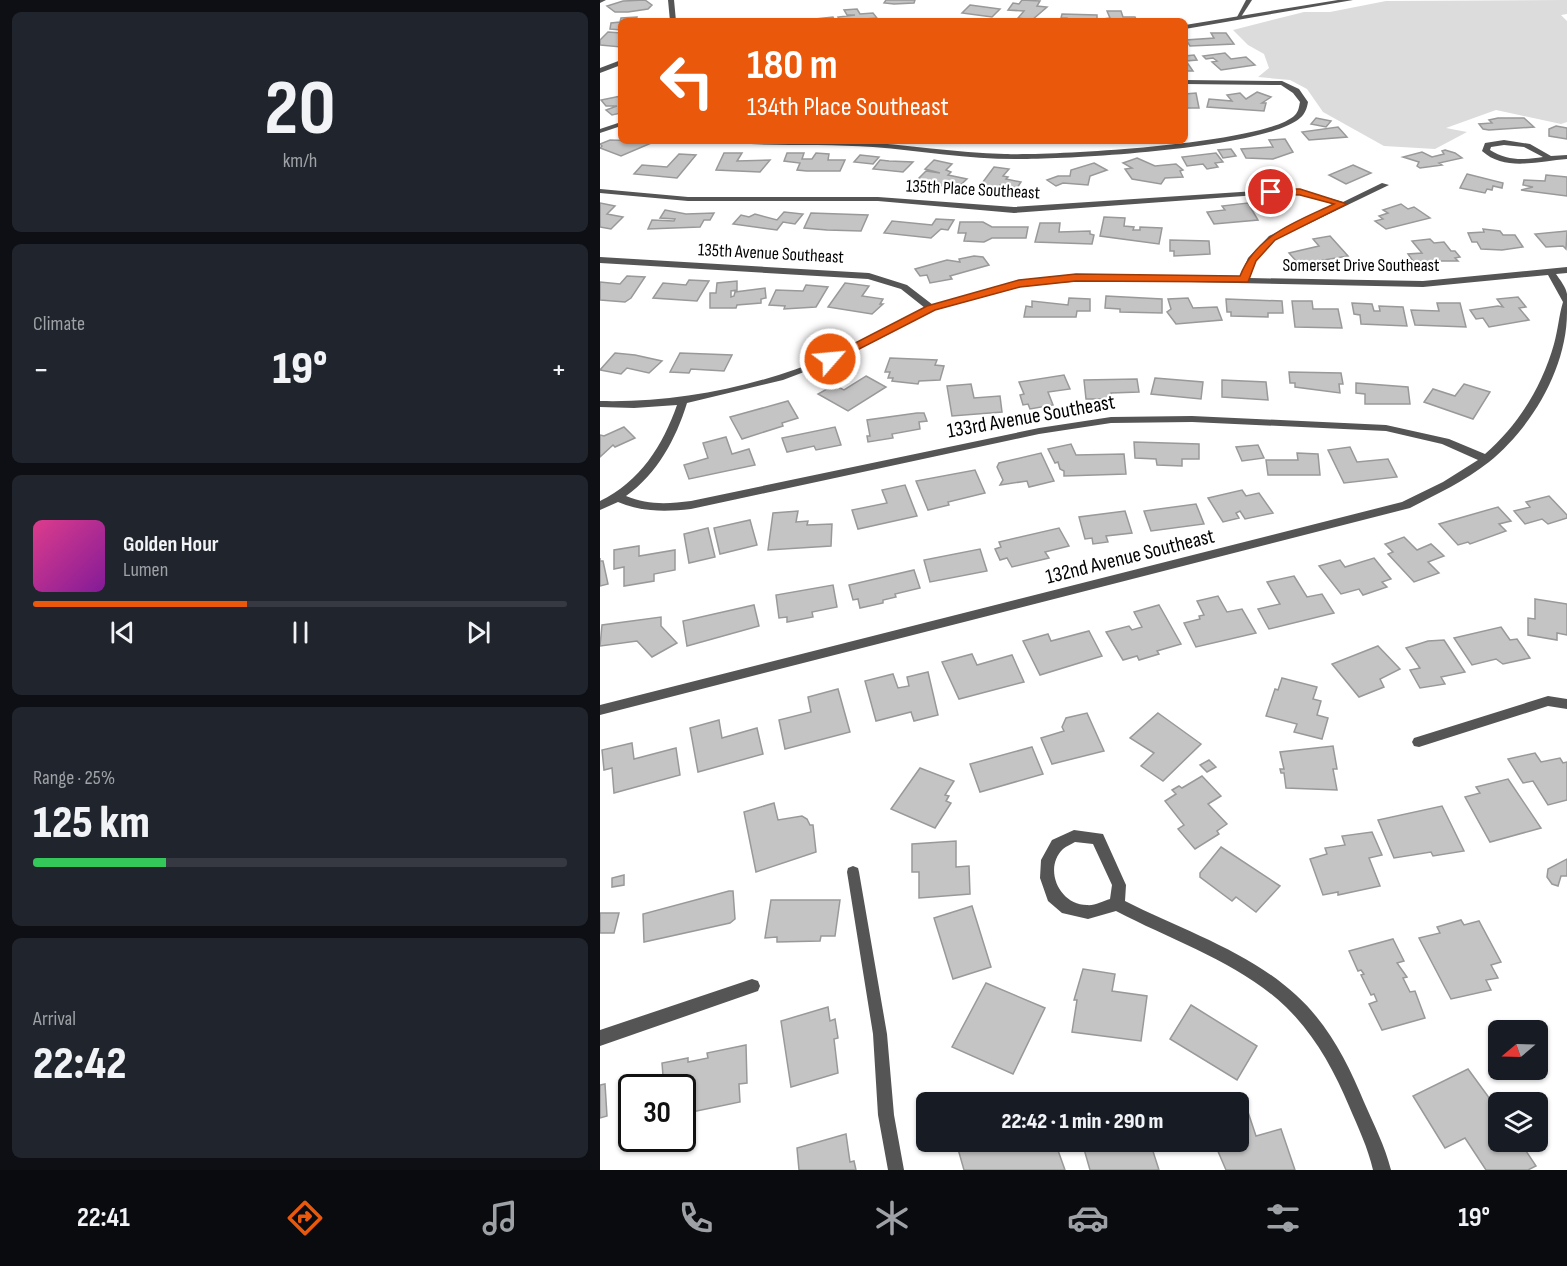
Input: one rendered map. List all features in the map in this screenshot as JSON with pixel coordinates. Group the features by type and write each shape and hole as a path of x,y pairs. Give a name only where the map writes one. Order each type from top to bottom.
{"street":[{"path":"671,0 674,5 673,18"},
{"path":"1188,26 1239,16 1350,0"},
{"path":"600,70 618,63"},
{"path":"1188,82 1266,80 1290,86 1301,97 1303,108 1296,119 1268,130 1188,144"},
{"path":"600,130 618,125"},
{"path":"1548,157 1540,150 1515,142 1488,145 1486,151 1494,157 1509,162 1567,157"},
{"path":"819,144 876,146 986,156 1075,154 1187,144"},
{"path":"1244,280 1251,260 1272,238 1385,184"},
{"name":"135th Place Southeast","path":"600,191 688,199 878,199 1014,210 1271,192 1300,192 1342,204"},
{"name":"135th Avenue Southeast","path":"600,260 869,276 904,287 931,308"},
{"name":"Somerset Drive Southeast","path":"600,404 634,405 683,401 779,378 807,369 931,308 992,289 1049,280 1097,277 1423,284 1567,270"},
{"name":"132nd Avenue Southeast","path":"600,710 1396,507 1440,489 1486,459 1524,419 1543,386 1565,326 1567,302 1551,272"},
{"path":"600,506 620,498 656,459 676,425 683,401"},
{"name":"133rd Avenue Southeast","path":"620,498 637,506 652,509 691,505 1040,431 1111,420 1192,419 1386,429 1445,441 1486,459"},
{"path":"1419,742 1548,701 1567,704"},
{"path":"1085,834 1098,838 1119,885 1117,904 1102,911 1082,914 1068,911 1056,900 1047,879 1046,867 1047,859 1057,845 1070,836 1085,834"},
{"path":"1117,904 1233,961 1280,990 1308,1020 1333,1055 1352,1090 1383,1169"},
{"path":"600,1038 752,986"}],"lane":[{"path":"1239,16 1248,0"},
{"path":"853,872 880,1034 886,1115 896,1170"}],"shaded area":[{"path":"1567,0 1567,14 1561,15 1567,21 1567,122 1561,124 1496,110 1446,128 1467,132 1435,149 1384,146 1323,112 1307,89 1290,80 1258,77 1269,68 1264,54 1248,45 1233,30 1304,12 1330,12 1386,1"}],"building":[{"path":"645,0 652,5 648,9 615,12 607,6 623,1"},
{"path":"886,0 915,0 914,3 894,4 884,3"},
{"path":"1022,0 1040,1 1037,6 1047,7 1034,18 1018,18 1024,11 1008,10 1013,3 1019,4"},
{"path":"970,5 1000,9 992,17 962,13"},
{"path":"857,9 860,14 873,13 877,18 838,18 855,15 847,15 844,10"},
{"path":"1107,11 1121,11 1123,17 1136,18 1110,18"},
{"path":"1062,14 1097,15 1097,18 1061,18"},
{"path":"618,22 618,30 610,29 611,23"},
{"path":"608,32 618,33 618,47 600,45 600,40"},
{"path":"1211,33 1226,33 1234,44 1190,46 1188,43 1188,40 1214,38"},
{"path":"1225,53 1231,59 1246,57 1255,65 1221,70 1212,62 1217,61 1213,58 1206,59 1203,56"},
{"path":"1194,55 1197,60 1188,61 1188,56"},
{"path":"1257,92 1271,97 1262,103 1266,103 1264,111 1207,107 1209,99 1232,101 1227,95 1240,93 1246,99"},
{"path":"1196,93 1199,108 1188,108 1188,94"},
{"path":"618,97 618,114 612,115 606,110 617,106 606,106 601,100"},
{"path":"1316,118 1331,121 1326,127 1311,124"},
{"path":"1524,118 1534,127 1489,130 1483,129 1479,124 1492,123 1489,120"},
{"path":"1556,126 1567,128 1567,139 1549,136 1549,129"},
{"path":"1338,127 1347,137 1309,140 1302,132"},
{"path":"1285,139 1293,152 1273,159 1246,158 1241,149 1273,147 1269,140"},
{"path":"610,140 618,140 618,144 649,144 621,156 600,148 602,146 600,144"},
{"path":"1231,149 1236,156 1223,158 1218,150"},
{"path":"1445,150 1462,158 1439,163 1442,165 1420,168 1417,166 1419,162 1403,157 1422,152 1432,157 1444,154 1442,151"},
{"path":"724,153 742,153 737,161 770,160 760,172 716,170"},
{"path":"787,153 804,153 802,159 812,159 816,153 829,154 828,160 845,160 840,171 797,170 800,163 784,161"},
{"path":"1216,153 1223,162 1215,163 1218,167 1207,169 1203,164 1187,166 1182,157"},
{"path":"679,154 696,155 677,178 634,174 642,165 667,167"},
{"path":"860,155 879,157 873,164 854,162"},
{"path":"1137,158 1155,166 1176,164 1183,170 1180,171 1183,177 1165,178 1161,184 1132,179 1125,169 1132,168 1123,163"},
{"path":"880,160 913,162 903,172 873,169"},
{"path":"934,160 952,164 946,170 951,172 948,175 967,179 957,188 915,182 926,171 940,173 925,169"},
{"path":"1094,163 1107,170 1090,176 1088,185 1063,183 1056,186 1047,180 1058,176 1070,176 1071,170"},
{"path":"1353,165 1371,173 1346,184 1329,175"},
{"path":"994,167 1009,169 1003,176 1008,177 1006,179 1021,182 1017,188 1000,185 997,189 980,186"},
{"path":"1467,174 1503,183 1502,188 1493,186 1492,190 1487,189 1485,193 1460,188"},
{"path":"1546,175 1567,177 1567,196 1521,190 1533,187 1523,185 1524,180 1545,181"},
{"path":"600,203 615,206 607,214 623,217 611,229 600,227"},
{"path":"1248,203 1258,220 1214,224 1207,212 1225,210 1222,206"},
{"path":"1401,204 1408,209 1414,207 1430,218 1386,229 1375,221 1383,219 1379,216 1388,213 1383,210"},
{"path":"665,210 686,214 714,213 710,220 704,220 700,227 648,229 652,220 674,221 675,219 660,218"},
{"path":"784,212 803,214 795,224 783,222 777,230 733,224 741,215 749,217 755,214 777,220"},
{"path":"811,213 868,215 861,231 804,228"},
{"path":"1104,217 1125,218 1124,226 1134,227 1133,230 1140,230 1140,227 1162,228 1159,244 1100,236"},
{"path":"936,219 954,220 948,230 941,229 931,238 884,233 892,221 932,225"},
{"path":"960,222 983,222 992,227 1028,227 1026,238 992,238 984,242 964,241 966,233 958,233"},
{"path":"1040,223 1060,223 1059,232 1090,231 1090,234 1094,235 1092,244 1035,242"},
{"path":"1483,229 1500,231 1503,235 1515,235 1523,247 1502,250 1481,249 1477,242 1472,242 1468,233 1484,232"},
{"path":"1567,231 1566,249 1563,246 1546,247 1535,234"},
{"path":"1330,236 1348,256 1306,263 1297,262 1289,253 1319,246 1313,239"},
{"path":"1430,239 1434,243 1444,242 1460,257 1455,258 1458,261 1413,261 1408,254 1422,253 1412,241"},
{"path":"1170,240 1209,241 1210,254 1174,256 1174,251 1170,251"},
{"path":"983,257 989,265 950,276 952,279 930,283 927,275 920,276 915,269 947,260 960,262 959,259"},
{"path":"627,276 645,277 631,298 625,302 600,300 600,282 620,284"},
{"path":"689,280 709,281 697,301 653,298 663,283 686,285"},
{"path":"737,281 737,290 731,291 731,297 735,292 765,288 766,298 761,299 761,303 737,305 736,308 710,308 710,293 716,293 717,283"},
{"path":"845,283 869,286 862,296 883,299 880,304 883,304 872,314 828,307"},
{"path":"806,285 828,287 816,307 784,309 785,306 769,305 776,290 803,291"},
{"path":"1106,296 1162,299 1162,313 1120,312 1120,309 1105,308"},
{"path":"1518,297 1526,307 1519,308 1529,320 1489,327 1483,318 1476,319 1470,310 1503,307 1497,299"},
{"path":"1069,298 1090,299 1090,311 1077,311 1076,317 1024,317 1026,306 1032,307 1032,301 1068,305"},
{"path":"1188,298 1193,308 1217,307 1222,320 1176,324 1167,312 1171,309 1168,299"},
{"path":"1226,299 1282,301 1283,313 1268,313 1268,317 1231,316 1231,312 1227,312"},
{"path":"1292,301 1312,301 1313,309 1338,309 1342,328 1295,327"},
{"path":"1352,303 1372,304 1374,311 1380,311 1379,306 1403,307 1407,326 1361,324 1360,315 1354,314"},
{"path":"1437,303 1460,303 1466,327 1415,325 1411,310 1439,311"},
{"path":"615,353 662,361 649,373 627,368 621,374 600,370"},
{"path":"680,353 732,355 724,371 691,369 689,373 670,372"},
{"path":"890,358 937,360 935,365 944,366 940,380 919,381 918,384 892,381 893,378 888,378 890,372 885,372"},
{"path":"1289,372 1341,373 1343,384 1339,384 1340,393 1295,387 1295,383 1290,383"},
{"path":"1064,375 1070,389 1048,392 1053,405 1030,409 1028,404 1023,405 1020,395 1024,394 1019,382"},
{"path":"866,376 886,387 848,411 818,394 834,385 844,390"},
{"path":"1155,378 1203,382 1201,399 1151,394"},
{"path":"1137,379 1139,392 1111,393 1111,399 1086,399 1084,380"},
{"path":"1222,380 1266,382 1268,400 1222,397"},
{"path":"1356,383 1408,387 1410,404 1365,404 1365,394 1356,393"},
{"path":"971,384 974,398 1000,396 1002,412 952,416 947,386"},
{"path":"1464,384 1490,392 1473,419 1424,402 1433,389 1455,396"},
{"path":"788,401 798,418 782,423 783,426 742,439 730,417"},
{"path":"924,413 927,421 919,422 920,429 892,434 893,438 868,442 867,436 870,436 867,420"},
{"path":"624,427 635,438 615,447 613,445 600,457 600,435 604,436"},
{"path":"835,427 841,445 816,450 814,446 787,452 782,438"},
{"path":"726,437 732,454 749,449 755,465 689,479 684,465 708,458 703,443"},
{"path":"1134,442 1199,444 1199,459 1182,459 1182,466 1157,465 1156,459 1135,458"},
{"path":"1071,444 1076,455 1124,454 1126,474 1064,476 1064,471 1060,469 1058,462 1055,463 1048,449"},
{"path":"1258,445 1264,458 1242,461 1236,447"},
{"path":"1350,447 1357,462 1388,459 1397,477 1344,483 1328,450"},
{"path":"1041,453 1054,481 1029,487 1027,481 1000,485 1003,480 997,467 999,463"},
{"path":"1297,453 1318,454 1320,475 1268,475 1266,460 1298,460"},
{"path":"975,470 985,493 948,502 949,505 928,510 916,481"},
{"path":"905,485 917,516 858,529 852,510 887,503 882,490"},
{"path":"1242,490 1246,496 1259,493 1273,513 1245,519 1240,511 1236,513 1239,518 1223,522 1208,498"},
{"path":"1549,496 1567,515 1567,518 1548,524 1542,519 1525,524 1514,511 1530,507 1526,502"},
{"path":"1196,504 1204,524 1151,531 1144,511"},
{"path":"1498,507 1511,521 1499,524 1506,531 1470,544 1468,542 1458,545 1439,524"},
{"path":"798,511 796,522 808,521 807,525 832,524 831,546 768,550 773,513"},
{"path":"1125,511 1132,533 1106,536 1108,542 1093,544 1092,538 1085,539 1079,517"},
{"path":"750,520 757,545 720,554 714,528"},
{"path":"708,528 715,557 689,563 684,534"},
{"path":"1059,528 1069,546 1045,552 1049,558 1012,567 1007,558 1000,560 995,549 1001,547 999,542"},
{"path":"1404,537 1417,550 1431,544 1444,556 1428,562 1439,573 1414,582 1388,554 1393,552 1385,544"},
{"path":"639,546 639,556 675,550 675,570 654,574 654,581 624,586 624,567 614,569 614,550"},
{"path":"980,549 987,571 930,582 924,560"},
{"path":"1374,558 1391,579 1382,582 1387,587 1363,595 1359,589 1341,594 1319,566 1340,560 1345,567"},
{"path":"600,561 603,561 608,584 600,586"},
{"path":"914,570 920,588 895,594 896,597 883,600 883,603 860,608 858,599 853,600 849,585"},
{"path":"1294,576 1307,597 1322,594 1334,613 1269,629 1258,609 1280,604 1267,582"},
{"path":"833,585 837,607 812,612 813,617 787,622 787,617 779,618 776,595"},
{"path":"1218,596 1227,612 1242,609 1256,633 1196,647 1184,623 1200,619 1199,616 1204,615 1197,601"},
{"path":"1535,599 1567,604 1567,635 1557,633 1557,640 1528,635 1528,618 1535,619"},
{"path":"754,605 759,626 687,646 683,621"},
{"path":"1159,605 1181,644 1157,651 1159,654 1139,660 1137,656 1123,660 1106,632 1129,626 1132,630 1142,627 1134,612"},
{"path":"661,617 661,626 677,643 652,657 637,641 600,646 602,625"},
{"path":"1501,627 1510,640 1517,639 1530,658 1503,664 1496,659 1472,665 1454,638"},
{"path":"1089,631 1102,656 1040,675 1023,641 1048,634 1051,641"},
{"path":"1444,640 1465,672 1441,677 1445,684 1420,688 1410,670 1420,668 1406,648 1428,641"},
{"path":"1378,646 1400,669 1380,679 1384,687 1359,697 1332,664"},
{"path":"972,654 977,665 1012,655 1024,682 959,699 942,662"},
{"path":"928,672 938,715 914,721 911,712 876,721 865,681 893,674 898,688 909,686 907,677"},
{"path":"1282,678 1317,687 1313,699 1321,701 1317,715 1328,718 1322,739 1294,732 1297,724 1266,716 1275,689 1278,690"},
{"path":"838,689 850,732 785,749 779,720 811,712 808,697"},
{"path":"1087,713 1104,751 1052,764 1041,738 1064,731 1062,727 1066,718"},
{"path":"1158,713 1201,744 1163,781 1141,766 1154,753 1130,738"},
{"path":"719,720 722,738 757,728 763,754 698,772 690,728"},
{"path":"632,743 634,759 676,748 680,775 614,793 612,768 604,770 602,750"},
{"path":"1333,746 1337,769 1333,769 1337,790 1286,788 1284,773 1281,773 1280,769 1284,769 1280,752"},
{"path":"1032,747 1043,774 980,792 970,764"},
{"path":"1535,753 1541,762 1560,758 1563,763 1567,762 1567,800 1548,805 1533,781 1523,783 1508,759"},
{"path":"1209,760 1216,767 1207,772 1200,765"},
{"path":"920,768 954,781 945,795 949,796 946,801 951,803 935,828 891,809"},
{"path":"1202,776 1221,796 1208,804 1227,824 1217,831 1219,834 1195,849 1178,829 1184,825 1165,801 1176,794 1172,790 1179,786 1182,788"},
{"path":"1508,779 1541,828 1490,842 1465,797 1480,793 1476,787"},
{"path":"774,803 778,820 802,816 810,825 813,825 816,852 756,872 744,812"},
{"path":"1442,806 1464,851 1433,856 1431,852 1394,858 1378,820"},
{"path":"1372,832 1382,855 1369,858 1380,886 1338,895 1338,892 1323,895 1310,859 1327,854 1325,848 1345,845 1342,836"},
{"path":"956,841 956,867 969,866 970,894 919,898 919,872 912,872 912,844"},
{"path":"1221,847 1280,886 1256,912 1236,897 1232,901 1200,877 1200,873"},
{"path":"1567,859 1567,876 1561,876 1558,886 1552,884 1547,877 1548,869"},
{"path":"624,875 624,885 612,887 612,878"},
{"path":"733,891 735,919 730,923 644,942 643,914"},
{"path":"771,900 840,900 835,936 821,936 820,941 777,942 777,937 765,938"},
{"path":"972,906 991,967 953,979 934,918"},
{"path":"600,913 619,913 614,933 600,933"},
{"path":"1461,920 1464,925 1479,921 1501,962 1491,965 1498,978 1486,980 1491,990 1451,999 1419,938 1440,933 1437,927"},
{"path":"1393,939 1404,961 1397,963 1407,977 1403,978 1410,992 1415,991 1425,1018 1382,1030 1369,1004 1377,1001 1374,994 1371,995 1361,975 1364,974 1361,970 1358,971 1349,951"},
{"path":"1083,969 1115,974 1112,991 1147,996 1141,1041 1072,1032 1077,1000 1074,1000"},
{"path":"986,983 1045,1008 1013,1074 952,1047"},
{"path":"1191,1005 1257,1046 1237,1080 1170,1039"},
{"path":"828,1007 830,1021 835,1019 838,1038 834,1039 838,1073 791,1087 781,1021"},
{"path":"746,1045 747,1083 739,1084 740,1102 696,1111 696,1074 663,1074 662,1063 688,1058 688,1062 708,1058 707,1053"},
{"path":"1468,1069 1488,1096 1488,1152 1527,1152 1536,1166 1528,1170 1486,1170 1465,1138 1445,1148 1413,1096"},
{"path":"605,1084 607,1116 600,1118 600,1085"},
{"path":"1249,1115 1256,1136 1281,1129 1295,1170 1226,1170 1218,1152 1249,1152"},
{"path":"846,1134 850,1162 854,1161 856,1170 799,1170 797,1148"},
{"path":"959,1152 1059,1152 1065,1170 964,1170"},
{"path":"1085,1152 1153,1152 1159,1170 1090,1170"}],"route":[{"path":"830,359 931,308 992,289 1076,278 1244,280 1251,260 1272,238 1342,204 1300,192 1271,192"}]}
